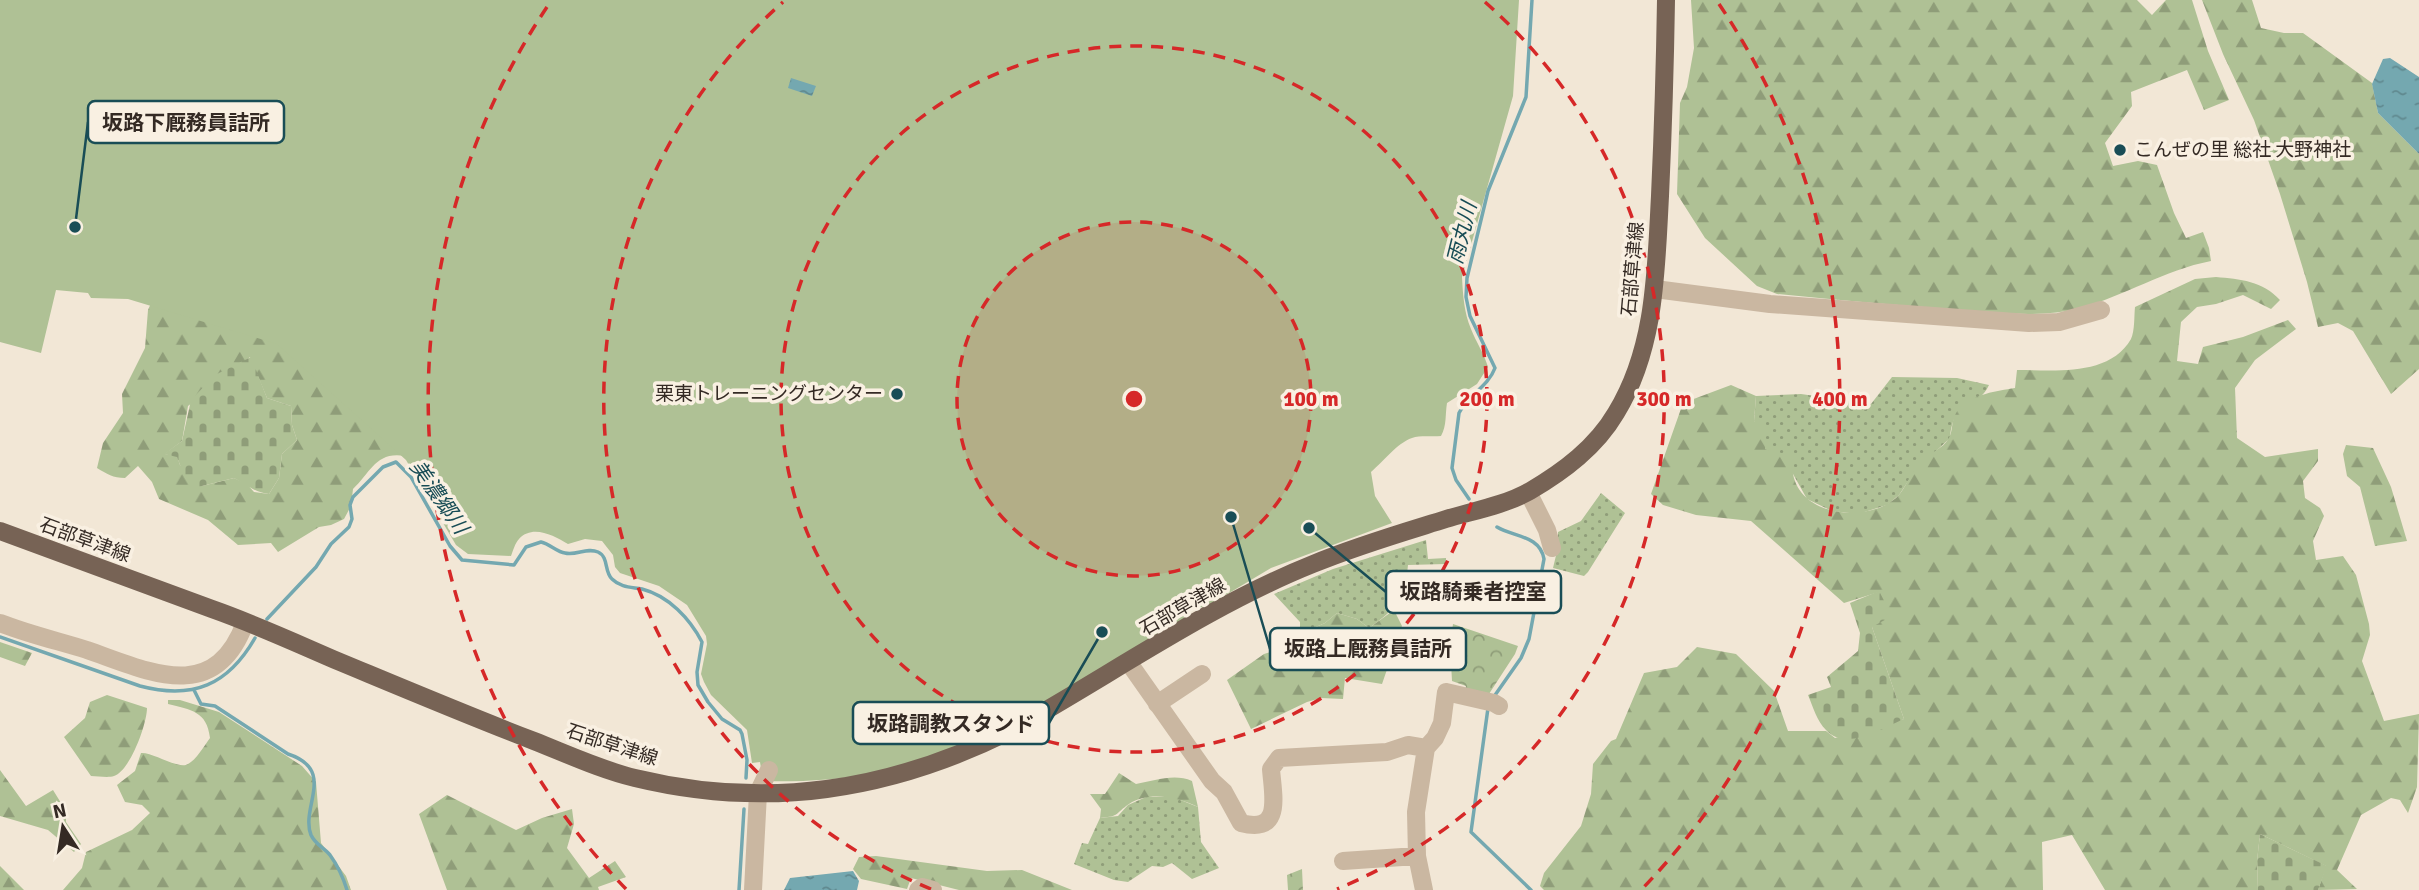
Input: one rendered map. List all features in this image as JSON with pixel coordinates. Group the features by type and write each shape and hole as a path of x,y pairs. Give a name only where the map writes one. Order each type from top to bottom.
{"main road":[{"name":"石部草津線","path":"0,531 245,622 480,720 635,778 696,788 758,793 814,792 870,783 941,763 1010,731 1282,576 1348,549 1499,504 1528,492 1575,462 1587,450 1616,413 1638,366 1648,330 1655,289 1664,117 1666,0"}],"street":[{"path":"1655,289 1770,304 1972,320 2059,322 2101,310"},
{"path":"1528,492 1547,530 1552,548"},
{"path":"0,623 152,673 180,677 201,673 224,657 235,644 245,622"},
{"path":"1129,663 1212,781 1224,792 1241,823 1255,827 1266,822 1275,810 1271,769 1279,758 1387,752 1408,745 1426,748"},
{"path":"1157,704 1202,674"},
{"path":"1424,890 1417,856 1416,812 1426,748 1435,738 1442,723 1446,692 1494,704"},
{"path":"753,890 758,793 769,770"},
{"path":"1343,861 1417,856"},
{"path":"918,890 922,887 933,890"}],"green space":[{"name":"栗東トレーニングセンター","path":"0,0 1519,0 1513,96 1462,277 1467,316 1488,367 1477,384 1447,403 1441,436 1406,440 1371,472 1375,496 1392,523 1271,568 1204,608 1197,606 1190,610 1188,617 1075,686 997,729 957,747 915,762 859,776 756,781 761,768 760,762 752,763 747,730 711,695 704,682 701,674 706,636 687,605 659,586 620,573 615,567 613,555 602,541 585,539 568,544 544,533 531,532 518,541 511,556 468,554 456,545 406,460 277,344 128,299 91,298 88,293 56,290 41,353 0,342"},
{"path":"1691,0 2137,0 2152,15 2166,0 2192,0 2208,51 2229,100 2204,110 2187,70 2131,92 2132,106 2105,143 2113,166 2138,161 2157,165 2186,238 2203,232 2211,261 2177,270 2080,308 2037,314 1916,307 1777,294 1757,286 1705,238 1677,194 1680,103 1687,87 1694,48"},
{"path":"2202,0 2252,0 2261,28 2284,33 2303,33 2372,83 2378,113 2419,154 2419,369 2391,394 2353,331 2338,323 2318,327 2280,194 2254,120 2223,54"},
{"path":"2216,277 2259,285 2280,300 2271,309 2243,295 2197,307 2181,322 2177,361 2198,364 2203,347 2243,337 2288,320 2296,329 2255,360 2235,388 2237,438 2265,457 2318,449 2318,461 2303,481 2305,498 2320,508 2324,516 2313,541 2316,560 2343,556 2356,575 2370,635 2362,661 2384,721 2419,714 2417,787 2408,813 2400,800 2391,798 2361,815 2337,870 2357,889 2318,890 2326,866 2260,834 2258,890 2105,890 2072,835 2042,842 2043,890 1544,890 1540,886 1544,873 1581,826 1591,794 1593,764 1611,741 1616,739 1644,673 1677,667 1697,647 1736,654 1774,691 1788,731 1826,731 1835,738 1904,719 1872,627 1879,592 1844,603 1751,521 1696,515 1663,505 1651,494 1683,403 1731,385 1756,396 1754,421 1765,432 1765,449 1794,457 1793,474 1808,499 1821,507 1837,511 1869,511 1884,506 1900,494 1920,462 1946,442 1955,416 1966,403 1986,394 2015,388 2017,370 2080,369 2109,360 2131,339 2135,307 2195,279"},
{"path":"158,287 251,326 603,540 405,456 395,455 375,464 353,489 351,506 344,519 319,527 278,552 271,543 238,545 208,520 159,499 152,482 138,466 125,478 107,474 97,468 103,443 123,413 122,394 145,348 148,310","holes":["250,357 267,398 291,406 292,425 297,440 282,454 279,478 269,494 254,492 247,484 234,478 202,486 180,465 177,456 165,454 182,441 188,406"]},
{"path":"251,357 267,398 291,406 292,425 297,440 282,454 279,478 269,494 255,490 234,478 192,487 185,478 177,457 164,454 182,441 191,400 215,375"},
{"path":"1892,377 1957,378 1989,385 1984,393 1961,410 1952,425 1950,438 1921,462 1899,495 1887,505 1858,514 1832,511 1807,499 1793,474 1765,449 1754,421 1756,396 1801,394 1871,404"},
{"path":"2346,445 2373,448 2391,487 2407,541 2375,546 2360,487 2347,476 2343,454"},
{"path":"1601,493 1625,513 1588,572 1584,576 1553,568 1558,532 1581,521"},
{"path":"1426,540 1428,559 1446,558 1446,564 1408,565 1398,602 1369,628 1357,619 1337,613 1325,623 1300,634 1300,622 1274,594 1333,569"},
{"path":"1879,591 1892,616 1872,627 1904,719 1864,736 1844,739 1826,730 1815,714 1808,695 1831,687 1827,677 1858,651 1860,633 1850,603"},
{"path":"1394,610 1402,626 1382,684 1345,678 1343,699 1321,698 1307,702 1251,729 1227,680 1264,654 1283,648 1300,634 1325,623 1337,613 1357,619 1369,628"},
{"path":"1453,624 1518,646 1487,697 1465,690 1466,686 1452,681 1450,645"},
{"path":"0,642 32,653 25,666 0,657"},
{"path":"107,695 147,708 146,715 141,735 126,766 112,777 91,776 64,737 85,718 90,702"},
{"path":"168,700 180,700 219,712 302,766 316,782 321,843 346,876 351,890 63,890 82,868 86,852 132,830 150,813 142,805 125,802 117,785 135,771 141,753 184,765 194,759 210,738 201,717 191,710 168,704"},
{"path":"0,770 26,806 53,790 66,811 66,822 81,844 74,852 48,830 0,816"},
{"path":"1119,773 1136,784 1171,778 1192,781 1198,807 1172,798 1145,798 1129,804 1114,815 1100,818 1101,809 1090,794 1105,794"},
{"path":"447,795 516,830 542,818 572,809 574,824 567,848 589,878 615,861 626,877 598,887 599,890 447,890 419,814"},
{"path":"1146,797 1173,797 1198,807 1201,842 1219,868 1192,879 1172,863 1163,867 1152,866 1128,882 1114,880 1074,864 1082,843 1088,844 1100,818 1118,816 1128,805"},
{"path":"2260,834 2327,866 2318,890 2258,890"},
{"path":"876,856 987,871 1022,870 1072,890 959,890 911,878 907,889 861,879 853,869 859,857"},
{"path":"0,866 24,890 0,890"},
{"path":"1302,869 1303,890 1288,890 1287,875"}],"water":[{"path":"2390,58 2419,77 2419,154 2378,113 2372,84 2383,59"},
{"path":"791,78 816,86 812,96 788,88"},
{"path":"853,871 859,881 857,890 784,890 790,878"}],"waterway":[{"name":"雨丸川","path":"1469,499 1456,480 1452,468 1459,413 1467,401 1488,381 1495,368 1470,316 1466,297 1467,278 1488,191 1526,97 1532,0"},
{"name":"美濃郷川","path":"267,619 316,567 331,544 349,527 353,497 383,467 396,462 411,477 450,546 462,560 514,565 526,547 541,542 565,553 594,551 604,557 610,576 615,582 652,592 678,610 702,642 697,672 698,685 722,719 742,734 747,760 746,778"},
{"name":"雨丸川","path":"1493,698 1521,658 1529,639 1544,559 1532,541 1497,527"},
{"name":"美濃郷川","path":"0,637 140,686 177,691 207,685 221,678 255,638"},
{"path":"194,690 201,704 215,706 303,761 311,769 314,779 309,824 311,835 333,859 347,890"},
{"name":"雨丸川","path":"1488,708 1471,832 1531,890"},
{"name":"美濃郷川","path":"739,890 744,809"}],"place":[{"name":"こんぜの里 総社 大野神社","path":"2120,150"},
{"name":"坂路下厩務員詰所","path":"75,227"},
{"name":"栗東トレーニングセンター","path":"897,394"},
{"name":"坂路上厩務員詰所","path":"1231,517"},
{"name":"坂路騎乗者控室","path":"1309,528"},
{"name":"坂路調教スタンド","path":"1102,632"}]}
